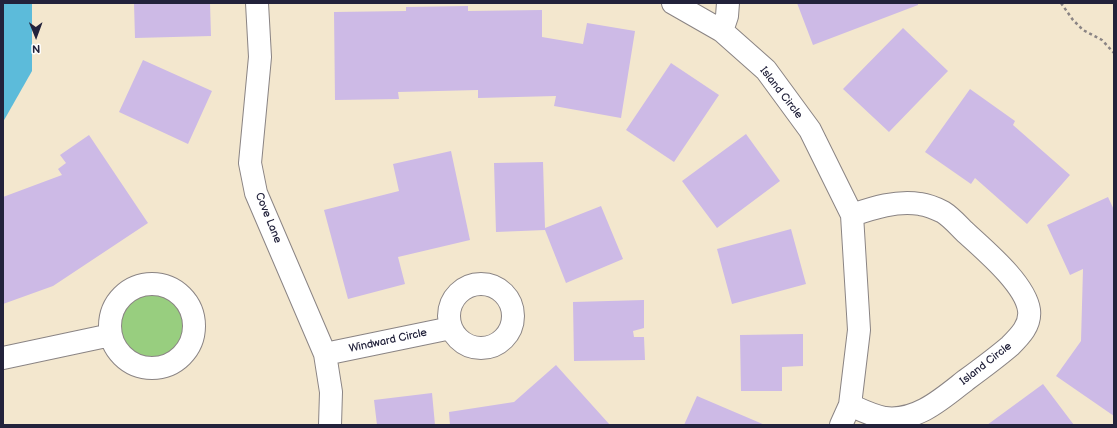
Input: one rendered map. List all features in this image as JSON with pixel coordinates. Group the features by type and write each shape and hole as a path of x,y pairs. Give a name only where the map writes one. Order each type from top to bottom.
{"street":[{"name":"Cove Lane","path":"257,3 260,57 250,163 256,193 325,354 332,392 330,425"},
{"name":"Island Circle","path":"673,3 722,31 766,70 810,130 852,215 860,330 850,405 842,425"},
{"path":"722,31 727,16 728,3"},
{"name":"Island Circle","path":"850,405 867,413 885,418 902,418 921,412 938,402 1010,346 1020,336 1028,324 1029,311 1026,298 1003,267 944,213 921,204 897,204 874,207 852,215"},
{"name":"Windward Circle","path":"325,354 451,328"},
{"path":"3,358 111,335"}],"path":[{"path":"1061,3 1073,20 1083,30 1102,40 1114,53"}],"green space":[{"path":"152,285 160,286 175,292 187,304 193,319 193,335 187,350 175,362 160,368 152,369 144,368 129,362 117,350 111,335 110,327 111,319 117,304 129,292 144,286"}],"water":[{"path":"3,3 32,3 32,71 3,122"}],"building":[{"path":"134,3 210,3 211,36 135,38"},
{"path":"797,3 918,3 918,5 813,45"},
{"path":"468,6 468,11 542,10 542,37 583,44 587,23 635,31 621,118 554,106 556,96 478,98 478,90 398,92 399,99 335,100 334,12 406,11 406,7"},
{"path":"903,28 948,71 889,132 843,89"},
{"path":"143,60 212,91 188,144 119,112"},
{"path":"671,63 719,95 674,162 626,130"},
{"path":"970,89 1015,121 1013,125 1070,175 1027,224 975,178 971,184 925,152"},
{"path":"746,134 780,181 717,228 682,181"},
{"path":"89,135 148,223 53,286 3,304 3,197 62,175 58,169 66,163 60,155"},
{"path":"451,151 470,240 398,257 405,284 348,299 324,210 399,191 393,164"},
{"path":"543,162 545,228 601,206 623,259 566,283 545,230 496,232 494,163"},
{"path":"1108,197 1114,210 1114,416 1056,376 1081,341 1083,269 1070,275 1047,225"},
{"path":"791,229 806,284 732,304 717,249"},
{"path":"644,300 644,328 633,331 634,337 644,337 645,360 574,361 573,302"},
{"path":"803,334 803,366 782,367 782,391 741,391 740,335"},
{"path":"556,365 610,425 450,425 449,412 514,402"},
{"path":"1043,384 1074,425 987,425"},
{"path":"432,393 435,425 377,425 374,400"},
{"path":"697,396 765,425 684,425"}]}
